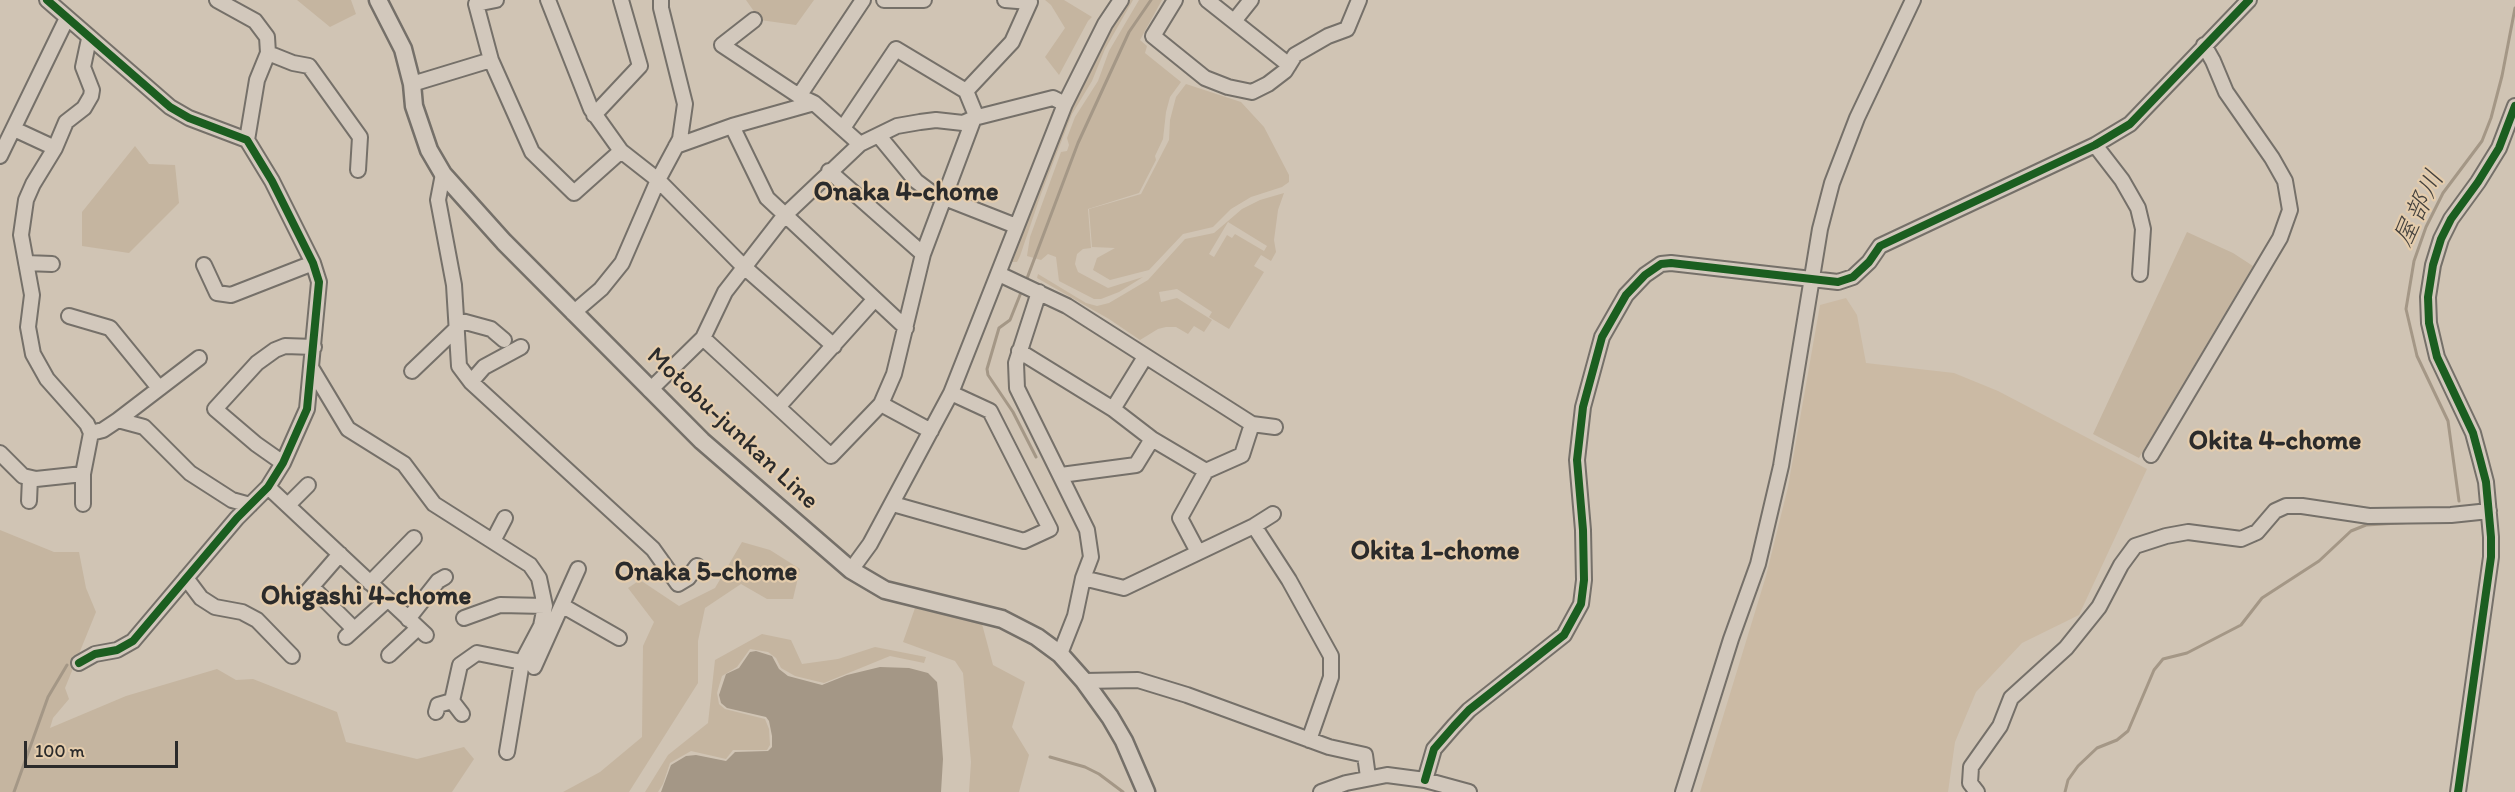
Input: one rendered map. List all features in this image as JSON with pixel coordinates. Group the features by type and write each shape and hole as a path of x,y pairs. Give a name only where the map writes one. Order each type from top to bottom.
{"main road":[{"name":"Motobu-junkan Line","path":"378,0 403,49 420,131 443,174 573,314 702,441 851,570 885,590 1002,619 1037,637 1060,654 1084,681 1124,741 1146,792"}],"street":[{"path":"47,0 89,39 170,107 189,118 247,140 272,181 313,263 319,282 307,409 283,463 268,487 133,641 117,650 95,654 79,663"},
{"path":"217,0 255,21 267,38 268,53 257,80 247,140"},
{"path":"496,0 476,4 491,60 532,152 574,193 621,151"},
{"path":"548,0 594,115 621,151 658,180 743,266 834,346"},
{"path":"594,115 640,66 621,0"},
{"path":"573,314 601,289 622,263 658,180 680,139 685,104 661,0"},
{"path":"799,96 863,0"},
{"path":"884,0 924,0"},
{"path":"966,91 1012,42 1030,2 1005,0"},
{"path":"851,570 867,549 893,504 951,393 1004,276 1016,226 1065,104 1105,24 1121,0"},
{"path":"1175,0 1153,36 1205,78 1228,87 1252,92 1286,71 1295,55 1328,36 1347,29 1359,0"},
{"path":"1208,0 1289,65"},
{"path":"1235,20 1251,0"},
{"path":"1683,792 1731,639 1758,564 1781,466 1820,229 1832,183 1857,118 1913,0"},
{"path":"1425,780 1434,749 1454,726 1469,710 1564,635 1581,604 1584,580 1584,530 1576,460 1578,432 1602,337 1626,296 1654,268 1671,263 1812,280 1838,282 1853,277 1869,262 1880,246 2095,145 2130,124 2249,0"},
{"path":"0,156 67,18"},
{"path":"754,20 722,45 814,104 860,144"},
{"path":"83,504 83,474 91,433 87,424 47,379 33,354 28,327 32,295 21,235 26,200 55,148 66,122 84,108 91,96 92,90 83,67 89,39"},
{"path":"2151,456 2280,238 2290,210 2285,181 2272,158 2226,92 2204,45"},
{"path":"703,338 831,456 881,404 894,374 923,254 975,113 966,91 896,49 843,128"},
{"path":"268,53 293,63 309,66 360,136 358,171"},
{"path":"412,84 491,60"},
{"path":"650,390 703,338 725,292 784,216 860,144 897,126 936,120 963,123 974,118 1053,98 1065,104"},
{"path":"676,146 732,126 814,104"},
{"path":"2458,792 2491,557 2489,511 2486,482 2473,434 2437,357 2429,323 2428,297 2433,265 2441,239 2451,219 2499,148 2515,106"},
{"path":"732,126 767,198 906,328"},
{"path":"14,129 55,148"},
{"path":"879,136 916,181 932,193 1016,226"},
{"path":"2095,145 2122,180 2138,208 2143,229 2140,274"},
{"path":"829,171 923,254"},
{"path":"443,174 438,200 454,285 459,366 471,382 653,549 678,584 687,578 697,566"},
{"path":"26,263 52,264"},
{"path":"204,266 217,293 231,295 313,263"},
{"path":"1004,276 1036,290 1096,324 1252,424 1275,427"},
{"path":"1036,290 1016,363 1017,388 1087,530 1091,557 1083,578 1075,616 1060,654"},
{"path":"778,407 874,300"},
{"path":"69,316 110,328 159,388"},
{"path":"458,324 491,329 504,340"},
{"path":"412,371 458,324"},
{"path":"283,463 256,444 216,410 257,363 275,350 285,346 314,347"},
{"path":"471,382 484,368 520,347"},
{"path":"1019,351 1113,410 1152,440 1206,471"},
{"path":"1113,410 1145,357"},
{"path":"91,433 103,430 118,420 199,358"},
{"path":"312,369 348,429 404,465 434,504 530,565 539,578 545,606 547,636"},
{"path":"893,504 1024,541 1050,529 990,411 951,393"},
{"path":"881,404 931,431"},
{"path":"118,420 144,427 190,472 232,500 250,505"},
{"path":"1198,552 1180,518 1206,471 1242,455 1252,424"},
{"path":"1061,475 1136,465 1152,440"},
{"path":"2,459 23,476 30,478 83,474"},
{"path":"29,501 30,478"},
{"path":"288,506 308,485"},
{"path":"268,487 417,627"},
{"path":"1977,792 1970,783 1971,768 2000,726 2011,698 2066,648 2099,606 2121,565 2135,546 2188,532 2241,539 2257,532 2275,511 2286,506 2302,506 2369,516 2451,515 2489,511"},
{"path":"1083,578 1124,588 1254,526 1273,514"},
{"path":"493,541 506,518"},
{"path":"1254,526 1289,580 1331,656 1331,677 1309,740"},
{"path":"370,583 414,538"},
{"path":"340,554 309,590 350,633 387,600"},
{"path":"507,752 528,664 547,636 563,606 578,569"},
{"path":"389,656 417,627 438,581 445,577"},
{"path":"186,578 201,598 214,607 242,612 257,620 292,656"},
{"path":"464,618 500,605 545,606"},
{"path":"563,606 619,638"},
{"path":"462,714 452,701 460,664 477,653 528,664"},
{"path":"1084,681 1138,680 1187,695 1329,747 1365,755 1368,777"},
{"path":"436,712 438,705 452,701"},
{"path":"1321,792 1368,777 1387,775 1425,780 1451,790 1469,792"}],"shaded area":[{"path":"297,0 351,0 356,14 330,27"},
{"path":"746,0 814,0 796,25 760,20"},
{"path":"1045,0 1064,0 1092,17 1059,75 1045,57 1065,28 1051,5"},
{"path":"1128,0 1133,0 1105,49 1092,81 1072,114 1020,256 1017,262 1012,262 1066,119 1104,39"},
{"path":"1139,0 1162,0 1140,40 1147,46 1145,53 1181,82 1170,97 1163,139 1155,156 1156,160 1139,193 1088,209 1091,248 1083,249 1077,254 1075,264 1078,272 1108,288 1143,277 1119,292 1101,299 1094,299 1059,281 1056,257 1048,254 1041,260 1027,256 1030,237 1061,152 1067,151 1069,145 1067,138 1075,117 1098,81 1109,51"},
{"path":"1186,84 1241,102 1264,127 1289,175 1289,182 1282,187 1251,197 1231,209 1213,227 1183,234 1149,270 1110,280 1093,270 1097,258 1115,248 1092,247 1089,209 1141,194 1169,140 1170,120 1176,97"},
{"path":"135,146 149,164 175,165 179,203 129,253 82,246 82,212"},
{"path":"1284,193 1278,210 1274,240 1276,252 1271,261 1261,255 1254,266 1264,272 1229,329 1209,317 1212,312 1177,289 1159,292 1161,302 1177,298 1212,320 1204,332 1194,326 1188,334 1176,327 1166,327 1140,340 1109,319 1037,278 1038,274 1086,303 1097,306 1109,303 1148,280 1185,239 1214,233 1242,209 1260,200","holes":["1228,222 1267,246 1264,251 1235,234 1232,238 1227,235 1214,257 1209,254"]},
{"path":"2187,232 2233,253 2253,266 2139,458 2093,434"},
{"path":"1846,298 1857,315 1866,363 1954,373 1998,391 2147,469 2079,615 2022,643 1976,692 1955,742 1948,792 1700,792 1766,576 1788,487 1820,305"},
{"path":"0,530 54,552 79,552 86,588 96,612 65,688 69,699 53,718 50,728 126,696 217,669 236,680 253,679 337,712 346,742 417,759 464,747 474,759 452,792 0,792"},
{"path":"742,542 770,550 800,569 793,599 767,599 741,584 705,608 698,641 698,683 629,792 563,792 600,772 642,737 643,646 654,622 628,588 640,580 679,606 715,588"},
{"path":"915,608 982,624 993,665 1025,682 1012,727 1029,755 1019,792 969,792 971,762 963,673 955,661 903,642"},
{"path":"762,634 791,640 802,664 838,659 875,647 926,657 924,663 890,656 824,683 795,676 781,668 776,658 768,652 750,649 737,667 722,676 717,693 719,704 725,709 765,719 769,729 770,745 767,750 733,750 726,759 691,751 670,763 658,792 645,792 668,755 708,723 715,660"},
{"path":"756,651 772,656 779,669 788,676 822,685 847,675 880,667 909,668 928,673 937,682 938,691 943,759 941,792 661,792 671,765 686,756 696,755 726,761 735,752 768,751 772,747 769,721 766,717 727,708 721,703 719,695 726,674 739,668 750,652"}],"waterway":[{"path":"1026,281 1078,143 1129,32 1151,0"},
{"name":"屋部川","path":"2459,501 2448,421 2417,356 2406,309 2414,261 2426,227 2443,193 2482,141 2491,118 2515,8"},
{"path":"1022,290 1010,320 999,328 987,369 988,375 1013,412 1036,457"},
{"name":"屋部川","path":"2065,792 2068,780 2078,766 2097,748 2117,740 2128,731 2154,670 2163,659 2187,653 2241,625 2262,598 2319,561 2351,531 2366,525 2415,522"},
{"path":"14,792 48,697 67,665"},
{"path":"1050,757 1085,767 1099,774 1123,792"}],"cycle path":[{"path":"47,0 170,107 189,118 247,140 272,181 313,263 319,282 307,409 283,463 268,487 237,518 133,641 117,650 95,654 79,663"},
{"path":"1425,780 1434,749 1454,726 1469,710 1564,635 1581,604 1584,580 1583,530 1577,460 1583,407 1602,337 1626,295 1645,275 1661,264 1671,263 1838,282 1853,277 1869,262 1880,246 2095,145 2130,124 2249,0"},
{"path":"2458,792 2491,557 2491,537 2486,482 2480,459 2473,433 2437,357 2429,323 2428,297 2433,265 2441,239 2451,219 2499,148 2515,106"}],"district":[{"name":"Onaka 4-chome","path":"906,193"},
{"name":"Okita 4-chome","path":"2275,442"},
{"name":"Okita 1-chome","path":"1435,552"},
{"name":"Onaka 5-chome","path":"706,573"},
{"name":"Ohigashi 4-chome","path":"366,597"}]}
